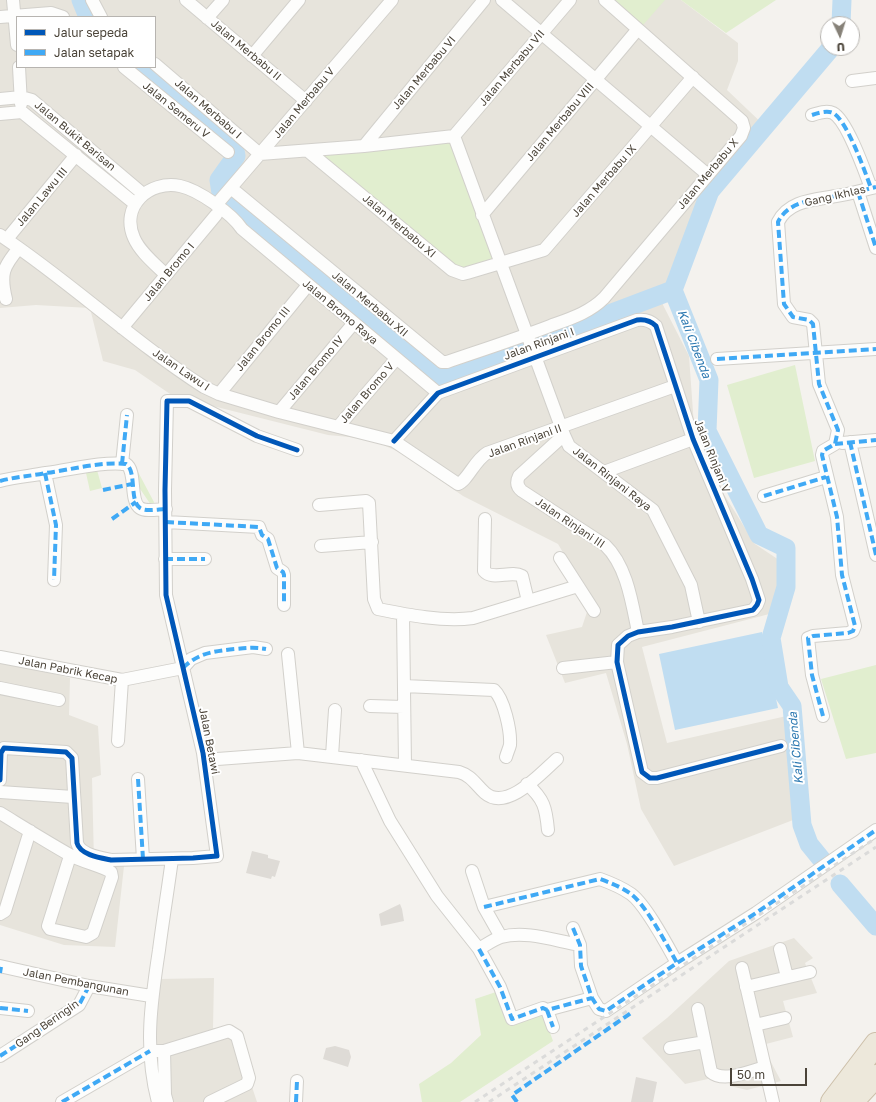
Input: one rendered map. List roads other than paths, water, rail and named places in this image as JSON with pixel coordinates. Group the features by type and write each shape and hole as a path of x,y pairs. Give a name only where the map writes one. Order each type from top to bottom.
{"highway":[{"path":"832,1102 876,1044"},
{"path":"852,1102 876,1076"}],"street":[{"path":"13,0 16,30"},
{"path":"92,0 100,16"},
{"name":"Jalan Merbabu II","path":"186,0 306,101"},
{"path":"207,18 222,0"},
{"path":"252,56 299,0"},
{"name":"Jalan Merbabu V","path":"217,207 229,190 392,0"},
{"name":"Jalan Merbabu VI","path":"364,146 484,0"},
{"path":"502,0 540,34 708,175"},
{"name":"Jalan Merbabu VII","path":"454,136 570,0"},
{"name":"Jalan Merbabu X","path":"526,338 582,314 596,306 741,136 744,128 742,121 605,0"},
{"path":"0,17 51,13 61,16"},
{"name":"Jalan Merbabu VIII","path":"482,215 638,29"},
{"name":"Jalan Merbabu I","path":"156,65 260,154"},
{"path":"19,68 22,112"},
{"name":"Jalan Semeru V","path":"125,68 228,152"},
{"name":"Jalan Merbabu IX","path":"500,264 544,250 693,77"},
{"path":"852,81 876,78"},
{"name":"Jalan Bukit Barisan","path":"0,99 21,97 32,100 143,196"},
{"name":"Jalan Bukit Barisan","path":"0,114 22,112 76,156 143,196"},
{"path":"812,114 829,112 835,114 847,130 874,187"},
{"path":"260,154 364,146 454,136"},
{"name":"Jalan Rinjani Raya","path":"454,136 526,338 562,432 569,446 647,504 656,515 691,585 699,622"},
{"name":"Jalan Merbabu XI","path":"308,151 452,270 463,274 500,264"},
{"name":"Jalan Lawu III","path":"3,237 76,156"},
{"name":"Gang Ikhlas","path":"815,353 813,324 809,320 793,316 784,304 778,222 782,215 794,206 809,200 858,192 874,187"},
{"name":"Jalan Merbabu XII","path":"229,190 439,361 447,362 526,338"},
{"name":"Jalan Bromo Raya","path":"143,196 166,191 186,196 217,207 234,228 242,229 353,324 438,393"},
{"path":"858,192 876,248"},
{"path":"143,196 131,218 134,238 150,259 166,275"},
{"name":"Jalan Bromo I","path":"122,328 166,275 217,207"},
{"name":"Jalan Lawu I","path":"3,237 122,328 188,376 219,394 279,412 394,441"},
{"path":"6,299 2,287 2,274 4,267 19,248"},
{"name":"Jalan Bromo III","path":"219,394 308,285"},
{"name":"Jalan Rinjani I","path":"438,393 533,354 638,320 648,321"},
{"name":"Jalan Rinjani V","path":"648,321 656,326 693,439 747,567 759,600 758,605 753,610 699,622"},
{"name":"Jalan Bromo IV","path":"279,412 353,324"},
{"path":"717,360 876,349"},
{"path":"815,353 819,384 838,430 835,444"},
{"name":"Jalan Bromo V","path":"338,427 396,359"},
{"name":"Jalan Rinjani II","path":"394,441 458,484 464,480 477,460 487,454 562,432 675,386"},
{"path":"394,441 438,393"},
{"name":"Jalan Betawi","path":"0,780 1,753 4,748 66,752 72,758 77,843 80,849 98,858 111,860 172,859 217,856 204,760 196,719 166,595 167,401 190,401 257,436 297,450"},
{"path":"122,464 127,415"},
{"name":"Jalan Rinjani III","path":"562,432 519,476 517,485 522,491 605,545 613,553 628,590 638,632"},
{"path":"604,472 693,439"},
{"path":"823,716 812,675 808,638 813,636 848,633 853,631 855,626 842,575 837,517 826,477 822,455 823,451 835,444 876,440"},
{"path":"850,442 876,555"},
{"path":"0,481 27,475 80,467 122,464 127,465 130,469 136,502 139,507 146,510 166,509"},
{"path":"45,473 56,525 54,580"},
{"path":"764,496 826,477"},
{"path":"318,505 366,501 369,503 374,604 378,609 403,614 461,620 474,618 578,586"},
{"path":"485,519 484,571 490,575 516,573 522,576 528,601"},
{"path":"166,522 259,527 262,535 268,539 277,568 284,575 284,605"},
{"path":"321,546 372,542"},
{"path":"560,558 594,611"},
{"path":"165,559 206,559"},
{"path":"403,614 405,765"},
{"path":"699,622 638,632 628,636 618,645 617,662 644,776 657,778 780,746"},
{"path":"183,668 191,659 205,653 253,647 266,649"},
{"path":"288,654 298,753"},
{"name":"Jalan Pabrik Kecap","path":"0,657 122,680 183,668"},
{"path":"563,668 617,662"},
{"path":"118,741 122,680"},
{"path":"404,686 494,690 499,694 508,722 510,745 506,757"},
{"path":"0,688 59,700"},
{"path":"370,706 404,707"},
{"path":"332,756 335,710"},
{"path":"204,760 298,753 405,765 467,774 485,794 496,799 511,797 557,759"},
{"path":"361,760 398,833 437,896 479,949 500,987 512,1019 543,1008 547,1010 592,998"},
{"path":"138,779 143,859"},
{"path":"527,784 537,792 543,802 548,830"},
{"path":"0,792 74,798"},
{"path":"0,813 70,856 97,867 106,868 111,874 93,933 86,937 50,929 48,926 70,856"},
{"path":"573,928 580,945 581,966 592,998 599,1009 606,1011 677,963 756,913 876,830"},
{"path":"0,914 5,911 30,831"},
{"path":"158,1102 153,1084 149,1029 151,996 172,859"},
{"path":"472,871 484,908 501,937"},
{"path":"484,908 600,879 615,884 632,895 650,917 677,963"},
{"path":"479,949 501,937 525,936 580,945"},
{"path":"780,949 787,977"},
{"path":"742,968 773,1102"},
{"name":"Jalan Pembangunan","path":"0,969 151,996"},
{"path":"746,987 810,972"},
{"name":"Gang Beringin","path":"0,1056 78,1005 89,986"},
{"path":"0,1008 28,1011"},
{"path":"698,1009 711,1072 716,1076 725,1077 765,1067"},
{"path":"547,1010 553,1027"},
{"path":"755,1026 785,1018"},
{"path":"62,1102 150,1051 164,1051 223,1031 234,1032 237,1036 249,1078 247,1084 210,1101"},
{"path":"670,1048 705,1042"},
{"path":"164,1051 165,1095 167,1102"},
{"path":"296,1102 297,1081"}],"water":[{"path":"762,632 778,708 675,730 659,654"}],"waterway":[{"path":"81,0 88,16"},
{"path":"841,16 842,0"},
{"path":"143,68 234,145 236,156 219,180 221,193 443,377 673,290 710,191 824,56"},
{"name":"Kali Cibenda","path":"673,290 709,380 707,431 759,535 786,548 786,587 771,638 779,687 792,706 802,825 809,844 822,860"},
{"name":"Kali Cibenda","path":"840,884 876,926"}],"railway":[{"path":"475,1102 876,838"},
{"path":"489,1102 876,847"}]}
